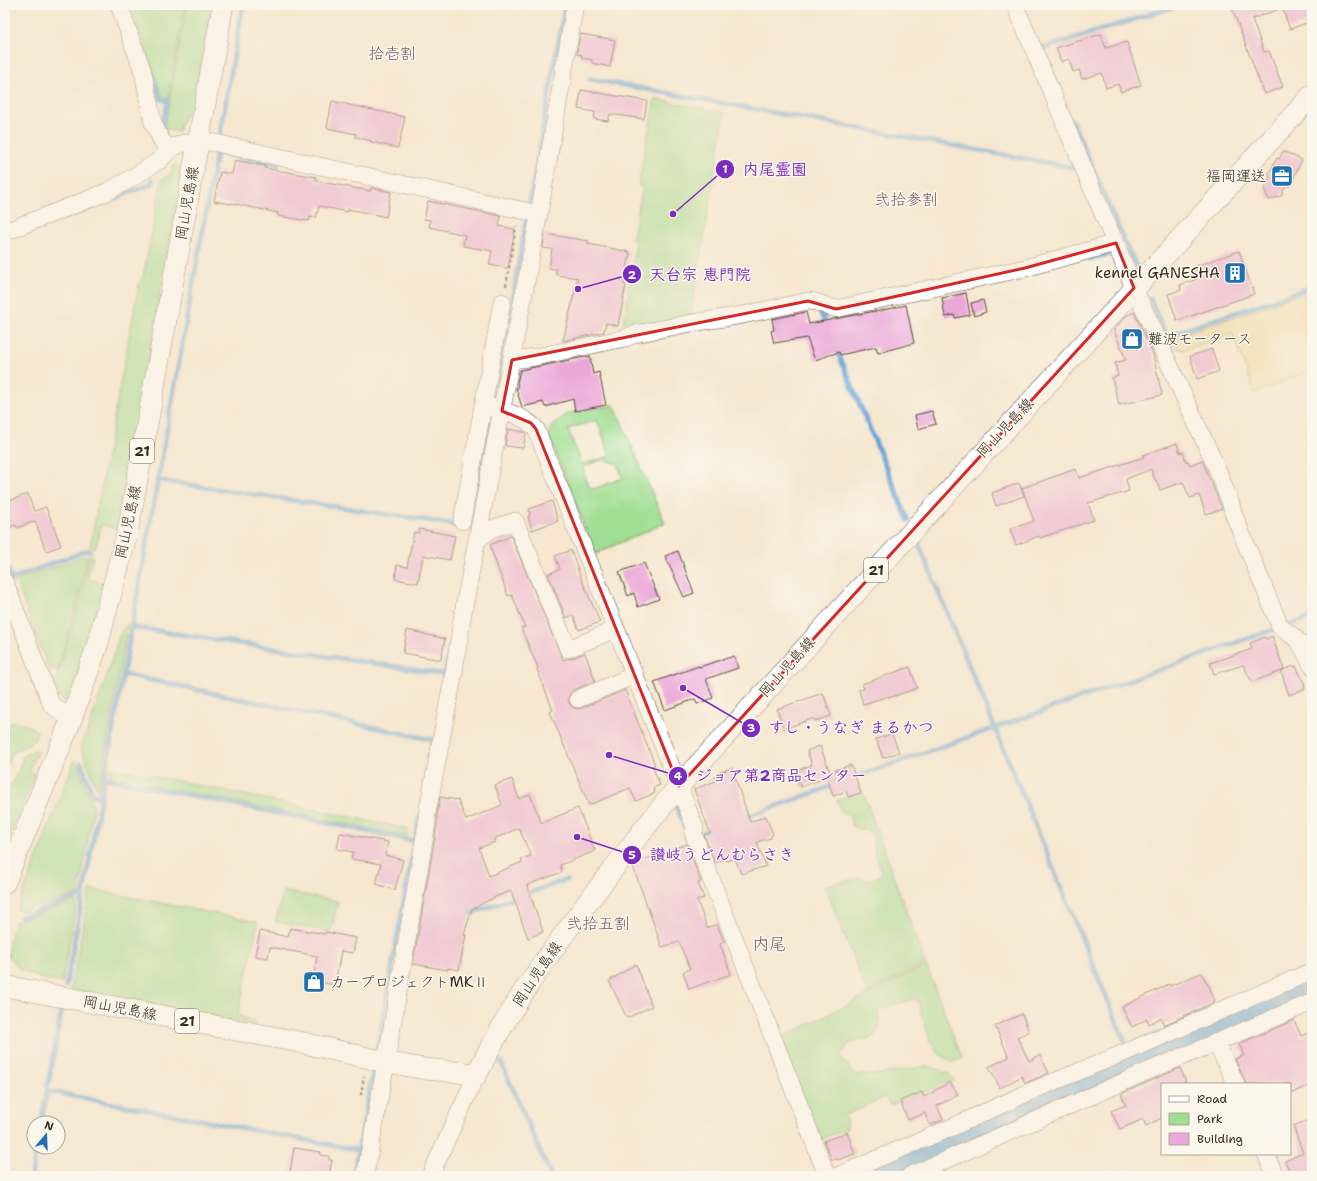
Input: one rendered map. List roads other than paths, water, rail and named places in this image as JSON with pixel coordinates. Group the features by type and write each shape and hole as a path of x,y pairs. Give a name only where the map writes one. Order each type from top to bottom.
{"main road":[{"name":"岡山児島線","path":"5,882 71,720 97,646 128,530 212,143 223,5"},
{"name":"岡山児島線","path":"5,986 304,1043 379,1060 425,1068 477,1074 499,1031 541,967 637,837 679,786 1312,95"}],"street":[{"path":"119,5 143,72 153,123 162,141 169,150"},
{"path":"462,521 492,408 512,360 528,211 575,5"},
{"path":"1015,5 1134,288 1216,466 1231,504 1232,513 1280,626 1287,633 1298,640 1308,656 1312,666"},
{"path":"5,232 107,192 160,160 169,150 184,143 212,143 528,211"},
{"path":"512,360 536,358 625,338 635,334 743,315 808,301 817,301 830,308 869,302 1025,268 1116,243"},
{"path":"365,1176 379,1060 427,823 427,814 477,540 502,302"},
{"path":"492,408 531,423 536,429 630,678 679,786 695,828 694,835 828,1176"},
{"path":"477,540 491,528 515,521 568,648 610,632"},
{"path":"5,582 50,704 71,720"},
{"path":"578,698 630,678"},
{"path":"909,1176 932,1171 982,1127 1039,1102 1128,1051 1312,971"},
{"path":"837,1176 982,1127 1039,1102 1216,1042 1312,1002"},
{"path":"1216,1042 1236,1083"},
{"path":"430,1176 477,1074"},
{"path":"1266,1155 1275,1176"}],"waterway":[{"path":"66,986 243,5"},
{"path":"476,500 565,5"},
{"path":"1041,49 1180,5"},
{"path":"150,70 161,99 168,101 162,126"},
{"path":"590,79 1075,168"},
{"path":"1072,120 1128,250 1139,271"},
{"path":"217,152 278,165"},
{"path":"65,217 152,184 152,180"},
{"path":"1090,259 1109,254"},
{"path":"1166,336 1312,287"},
{"path":"1150,298 1173,353"},
{"path":"818,308 827,326"},
{"path":"836,348 908,520"},
{"path":"157,480 471,527"},
{"path":"917,540 1132,1059"},
{"path":"9,580 88,550 90,551"},
{"path":"5,562 12,582"},
{"path":"1286,626 1312,617"},
{"path":"131,627 445,674"},
{"path":"850,779 1275,629"},
{"path":"442,691 448,658"},
{"path":"123,674 433,740"},
{"path":"81,763 93,795 101,797"},
{"path":"104,778 415,841"},
{"path":"743,818 835,785"},
{"path":"676,806 688,835"},
{"path":"376,1055 419,817"},
{"path":"686,838 715,828"},
{"path":"466,915 566,880"},
{"path":"21,917 83,895"},
{"path":"861,1176 1312,981"},
{"path":"42,1115 62,1009"},
{"path":"1205,1027 1207,1032"},
{"path":"501,1062 551,1176"},
{"path":"354,1176 374,1065"},
{"path":"47,1091 358,1150"},
{"path":"916,1152 918,1157"},
{"path":"31,1176 35,1155"}],"place":[{"name":"福岡運送","path":"1282,176"},
{"name":"内尾霊園","path":"673,214"},
{"name":"kennel GANESHA","path":"1235,273"},
{"name":"天台宗 恵門院","path":"578,289"},
{"name":"難波モータース","path":"1132,339"},
{"name":"すし・うなぎ まるかつ","path":"683,688"},
{"name":"ジョア第2商品センター","path":"609,755"},
{"name":"讃岐うどんむらさき","path":"577,837"},
{"name":"カープロジェクトMKⅡ","path":"314,982"}],"district":[{"name":"拾壱割","path":"392,53"},
{"name":"弐拾参割","path":"906,199"},
{"name":"弐拾五割","path":"598,923"},
{"name":"内尾","path":"769,944"}]}
